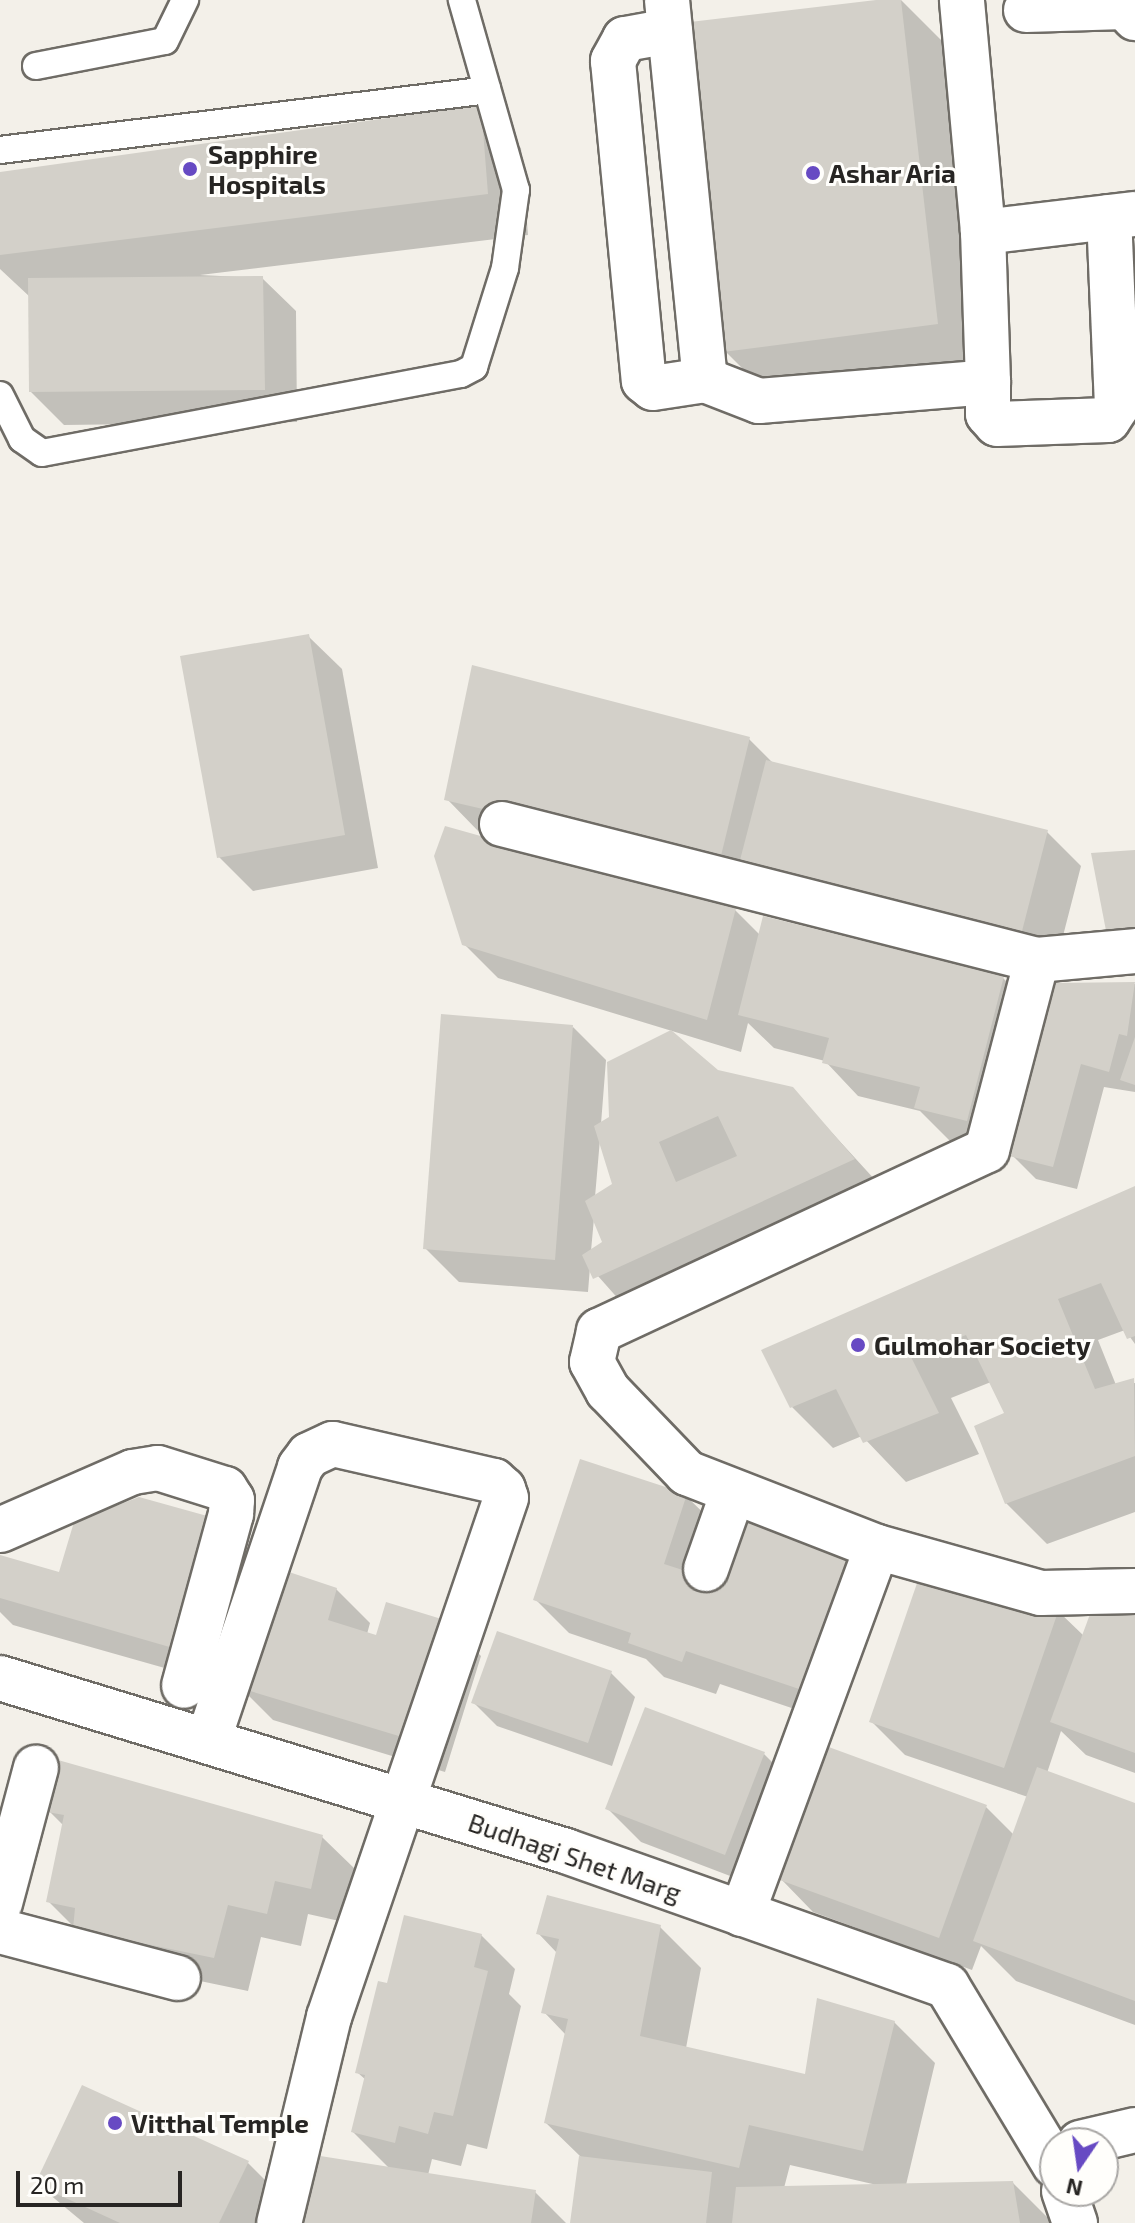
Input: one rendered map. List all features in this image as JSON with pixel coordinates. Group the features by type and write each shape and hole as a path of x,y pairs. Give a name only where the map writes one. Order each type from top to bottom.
{"street":[{"path":"962,0 983,232 988,414 997,424 1108,420 1117,406 1122,215 983,232"},
{"path":"1026,10 1125,7 1135,18"},
{"path":"705,380 668,16 625,39 613,61 644,381 653,388 705,380 759,401 988,382"},
{"path":"502,824 1037,960 1135,951"},
{"path":"1037,960 987,1150 599,1331 592,1362 608,1391 687,1473 732,1495 877,1547 1041,1593 1135,1591"},
{"path":"208,1741 300,1467 309,1455 333,1444 494,1481 506,1498 329,2017 279,2223"},
{"path":"0,1530 133,1472 158,1468 225,1489 232,1500 231,1514 184,1686"},
{"path":"706,1569 732,1495"},
{"path":"742,1914 877,1547"},
{"name":"Budhagi Shet Marg","path":"2,1688 208,1741 404,1800 947,1986 1043,2127"},
{"path":"0,1903 36,1768"},
{"path":"0,1931 178,1978"}],"lane":[{"path":"36,66 165,41 185,0"},
{"path":"0,395 22,439 42,453 461,374 474,367 505,268 516,190 462,0"},
{"path":"0,150 487,90"}],"building":[{"name":"Ashar Aria","path":"876,0 901,0 938,324 723,352 690,22"},
{"path":"481,105 488,194 0,255 0,172"},
{"path":"263,276 265,390 29,392 28,278"},
{"path":"309,634 345,835 217,858 180,656"},
{"path":"472,665 750,737 719,864 444,800"},
{"path":"766,760 1048,830 1021,935 739,864"},
{"path":"445,826 736,908 707,1020 462,945 434,856"},
{"path":"1135,850 1135,935 1108,941 1091,853"},
{"path":"763,916 1004,976 967,1121 914,1108 920,1087 822,1063 829,1038 738,1015"},
{"path":"1135,982 1127,1036 1119,1034 1109,1072 1081,1064 1053,1167 1009,1156 1056,983"},
{"path":"441,1014 573,1025 555,1260 423,1249"},
{"path":"671,1030 718,1070 793,1087 855,1159 593,1279 582,1255 602,1242 585,1201 612,1184 594,1126 609,1117 607,1062","holes":["718,1116 737,1156 676,1182 659,1142"]},
{"path":"1135,1037 1135,1085 1120,1080"},
{"name":"Gulmohar Society","path":"1135,1186 1135,1336 1127,1339 1101,1283 1058,1299 1095,1389 1134,1378 1135,1456 1005,1504 974,1426 1004,1413 966,1335 911,1357 939,1413 863,1443 836,1389 790,1408 761,1350"},
{"path":"580,1459 687,1494 664,1564 720,1582 743,1513 850,1548 802,1690 686,1651 682,1662 628,1643 631,1633 533,1600"},
{"path":"139,1497 218,1519 180,1650 0,1598 0,1555 59,1572 74,1522"},
{"path":"924,1563 1059,1609 1004,1768 869,1722"},
{"path":"274,1567 337,1588 328,1620 376,1635 386,1602 448,1621 412,1740 237,1687"},
{"path":"1096,1598 1135,1612 1135,1753 1050,1722"},
{"path":"497,1631 612,1671 588,1743 471,1703"},
{"path":"645,1707 765,1752 725,1855 605,1809"},
{"path":"826,1746 987,1805 939,1938 777,1879"},
{"path":"58,1760 323,1835 311,1889 275,1881 267,1914 228,1905 214,1958 73,1929 75,1908 46,1902 64,1815 47,1812"},
{"path":"1037,1767 1135,1803 1135,2001 973,1941"},
{"path":"547,1895 661,1925 640,2036 805,2074 817,1998 895,2021 863,2151 749,2125 739,2168 544,2123 568,2019 541,2013 559,1939 536,1934"},
{"path":"404,1915 482,1934 474,1967 488,1971 453,2116 434,2112 428,2134 399,2126 395,2143 351,2132 365,2075 355,2073 378,1981 387,1983"},
{"name":"Vitthal Temple","path":"82,2085 249,2161 219,2223 120,2223 35,2184"},
{"path":"314,2155 536,2190 531,2223 304,2223"},
{"path":"579,2156 712,2172 706,2223 570,2223"},
{"path":"1013,2181 1020,2223 732,2223 736,2187"}],"place":[{"name":"Sapphire Hospitals","path":"190,169"},
{"name":"Ashar Aria","path":"813,173"},
{"name":"Gulmohar Society","path":"858,1345"},
{"name":"Vitthal Temple","path":"115,2123"}]}
